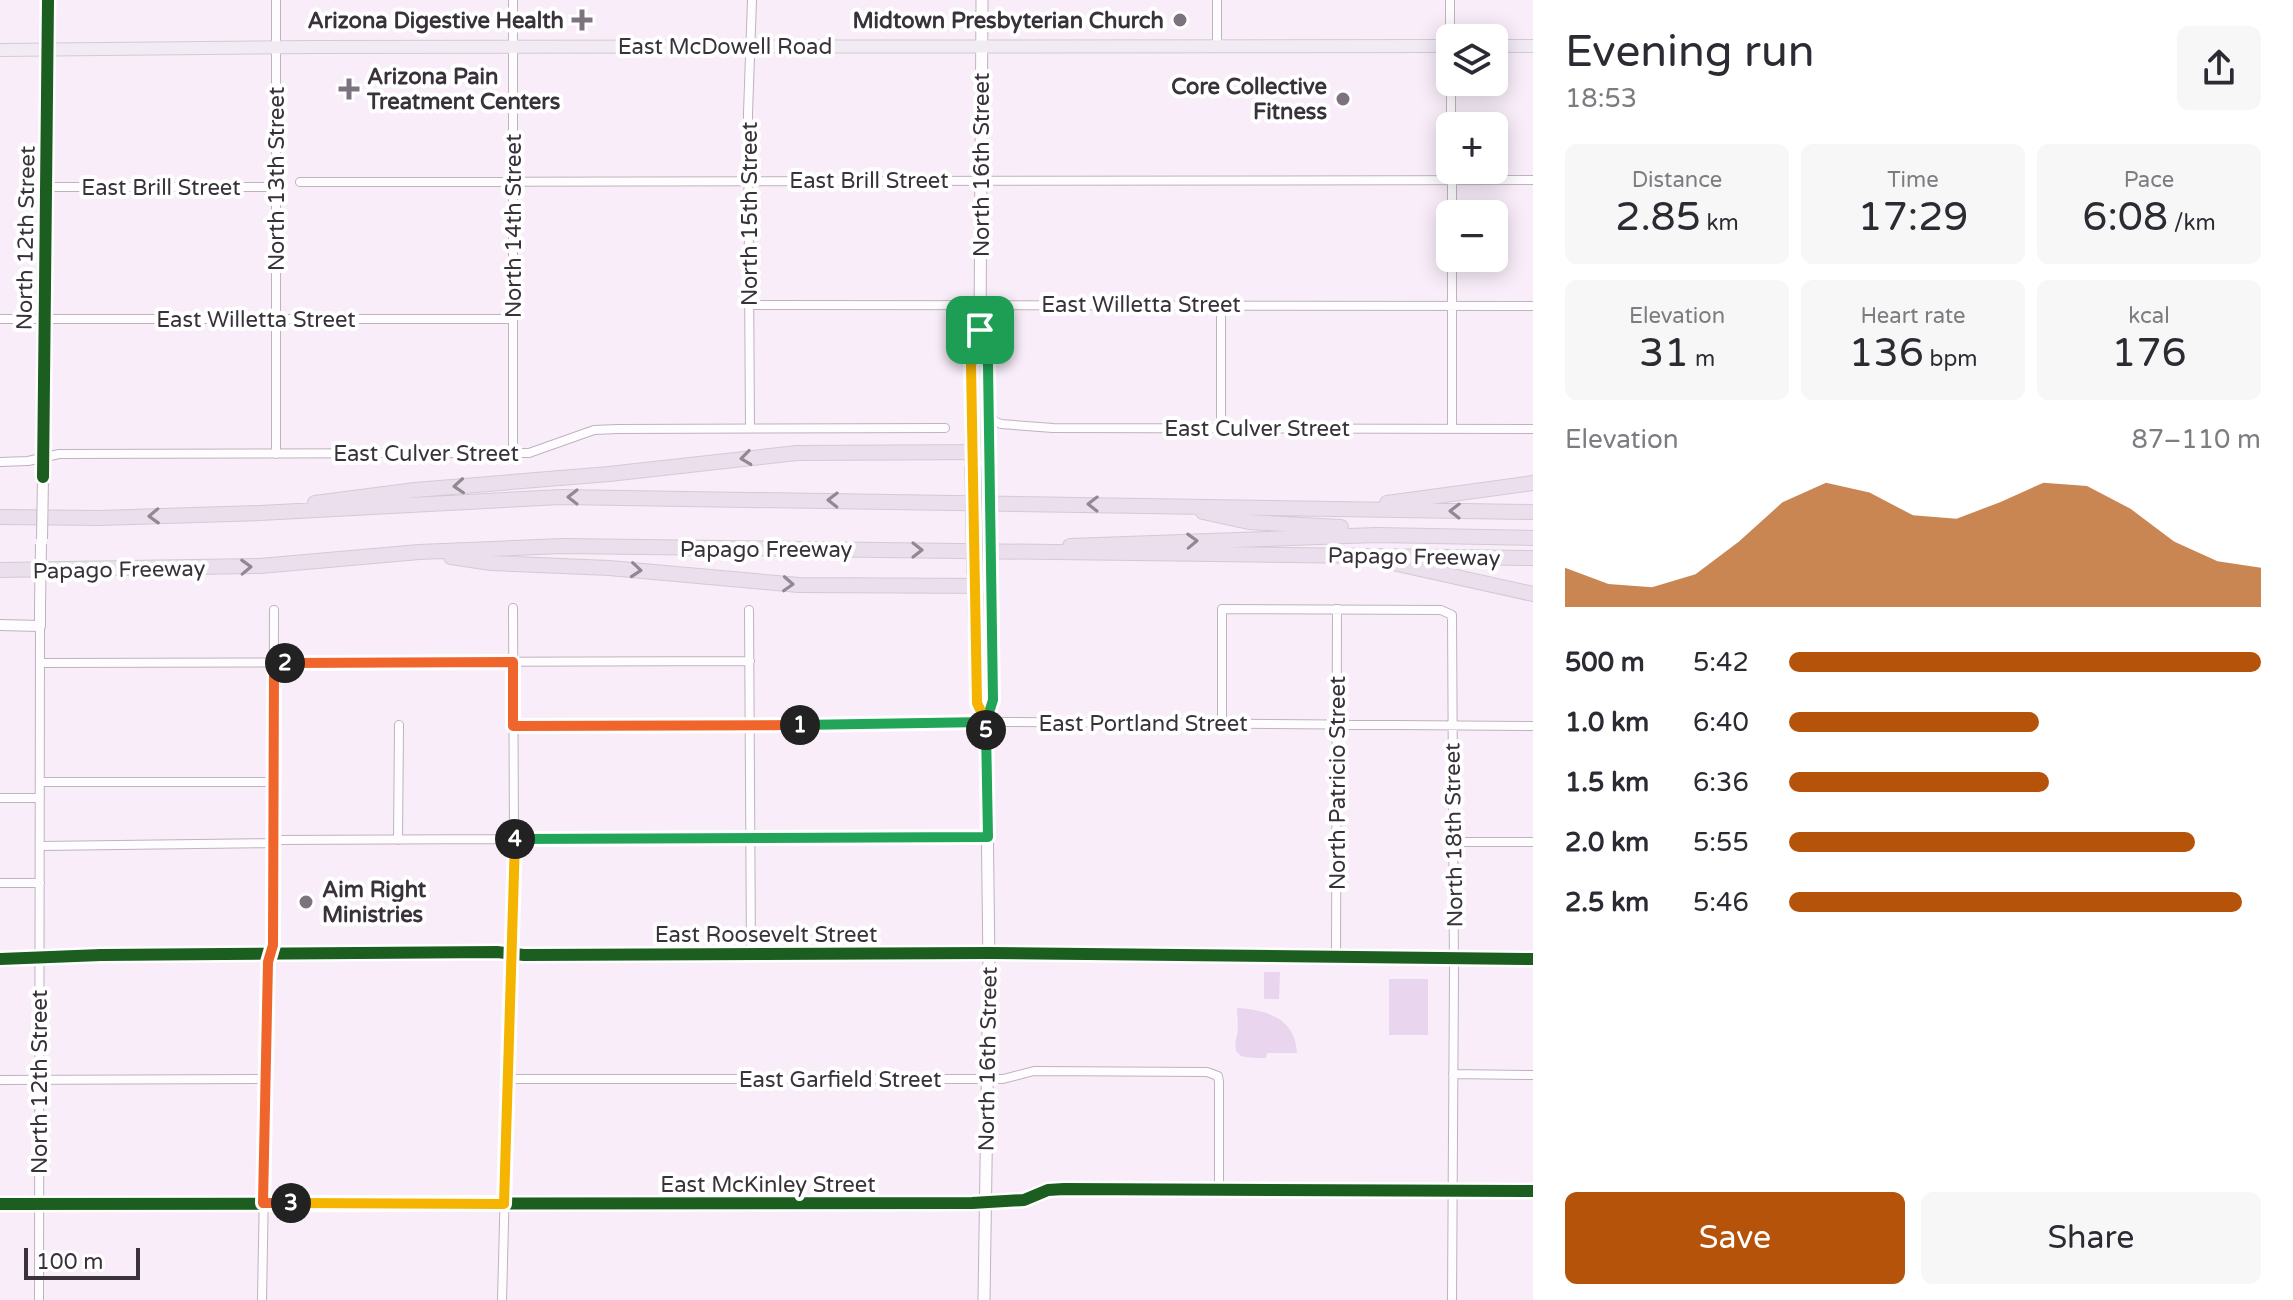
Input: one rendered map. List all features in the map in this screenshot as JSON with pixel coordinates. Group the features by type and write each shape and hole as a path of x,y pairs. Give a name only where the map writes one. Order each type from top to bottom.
{"highway":[{"path":"260,513 335,499 775,455 829,452 987,459"},
{"path":"1347,508 1533,483"},
{"name":"Papago Freeway","path":"0,517 99,518 260,513 561,497 1533,512"},
{"path":"1171,505 1249,522 1533,538"},
{"path":"1030,550 1087,544 1295,536 1533,531"},
{"name":"Papago Freeway","path":"0,570 260,566 419,552 563,546 1533,558"},
{"path":"419,552 491,563 609,568 777,584 974,581 990,578"},
{"path":"1365,555 1404,568 1533,594"}],"main road":[{"name":"North 16th Street","path":"982,0 980,330 988,365 987,459 993,700 986,722 989,953 984,1300"},
{"name":"East McDowell Road","path":"0,50 513,46 1436,46"},
{"path":"1508,46 1533,46"},
{"name":"North 16th Street","path":"980,330 971,365 971,458 977,703 986,722"}],"street":[{"name":"North 12th Street","path":"39,1300 40,605 48,0"},
{"name":"North 13th Street","path":"276,0 276,454"},
{"name":"North 14th Street","path":"513,0 513,453"},
{"name":"North 15th Street","path":"750,428 749,46 752,0"},
{"path":"1217,0 1217,47"},
{"path":"1450,0 1450,24"},
{"name":"East Brill Street","path":"300,182 1436,175"},
{"name":"East Brill Street","path":"1508,178 1533,180"},
{"name":"East Brill Street","path":"46,187 276,187"},
{"path":"1452,272 1452,429"},
{"path":"1221,304 1221,428"},
{"name":"East Willetta Street","path":"749,305 1533,306"},
{"name":"East Willetta Street","path":"0,319 513,319"},
{"name":"East Culver Street","path":"988,410 994,421 1007,425 1053,428 1533,429"},
{"name":"East Culver Street","path":"0,462 28,461 56,454 529,453 577,435 605,429 945,428"},
{"path":"502,1300 514,839 513,608"},
{"path":"1222,723 1222,609 1337,609"},
{"name":"North 18th Street","path":"1337,609 1448,611 1452,619 1453,1298"},
{"name":"North Patricio Street","path":"1336,957 1337,609"},
{"path":"262,1300 268,962 273,945 274,610"},
{"path":"749,610 751,955"},
{"path":"0,625 40,626"},
{"path":"42,663 750,661"},
{"name":"East Portland Street","path":"513,726 986,722 1533,726"},
{"path":"398,840 399,725"},
{"path":"40,782 273,782"},
{"path":"0,798 40,798"},
{"path":"40,846 398,840 988,837"},
{"path":"1453,842 1533,842"},
{"path":"0,883 40,883"},
{"name":"East Roosevelt Street","path":"0,959 101,955 989,953 1533,959"},
{"name":"East Garfield Street","path":"509,1079 1003,1079 1034,1071 1207,1072 1218,1076 1219,1190"},
{"path":"1453,1074 1533,1075"},
{"path":"0,1080 265,1079"},
{"name":"East McKinley Street","path":"0,1204 986,1203 1024,1200 1048,1190 1064,1189 1533,1191"}],"shaded area":[{"path":"1264,972 1280,972 1279,999 1264,999"},
{"path":"1389,979 1428,979 1428,1035 1389,1035"},
{"path":"1237,1008 1278,1018 1291,1031 1297,1053 1267,1053 1266,1058 1251,1058 1237,1053"}],"cycle path":[{"path":"43,477 48,0"},
{"path":"0,959 101,955 497,952 524,955 989,953 1533,959"},
{"path":"0,1204 972,1203 1024,1200 1048,1190 1064,1189 1533,1191"}],"place":[{"name":"Arizona Digestive Health","path":"582,20"},
{"name":"Midtown Presbyterian Church","path":"1180,20"},
{"name":"Arizona Pain Treatment Centers","path":"349,89"},
{"name":"Core Collective Fitness","path":"1343,99"},
{"name":"Aim Right Ministries","path":"306,902"}],"route":[{"path":"980,330 971,365 971,466 977,703 986,722 988,837 514,839 504,1204 263,1203 268,962 273,945 274,663 513,662 513,726 986,722 993,700 987,466 988,365 980,330"}]}
